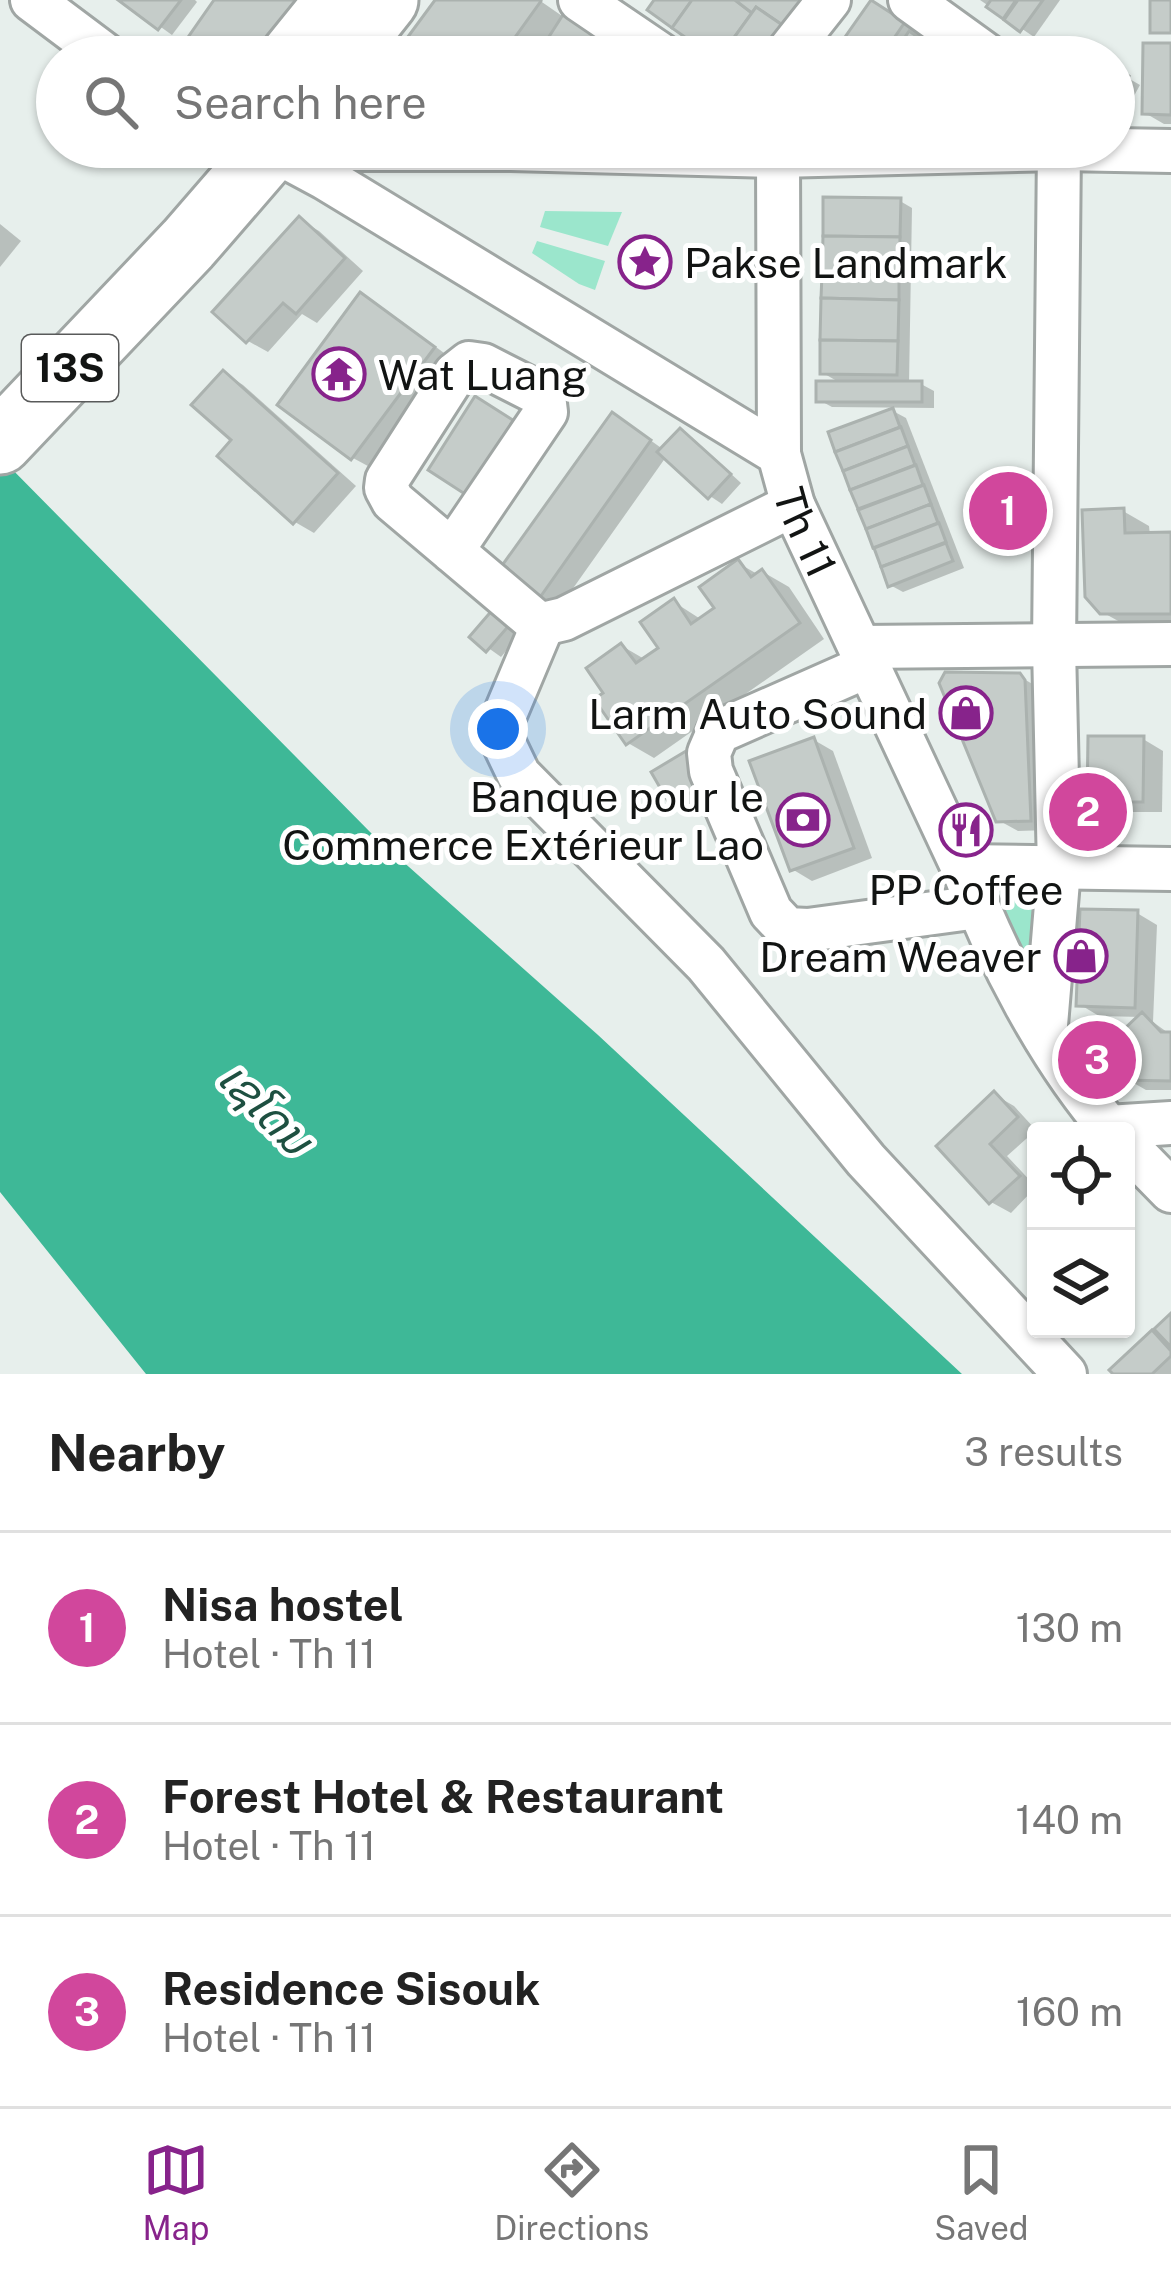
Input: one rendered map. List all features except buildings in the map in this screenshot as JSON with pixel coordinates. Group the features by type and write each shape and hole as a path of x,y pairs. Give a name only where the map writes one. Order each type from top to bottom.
{"highway":[{"path":"309,36 338,0"},
{"path":"358,36 386,0"},
{"name":"13S","path":"0,387 126,280 235,168"},
{"name":"13S","path":"0,442 126,280"}],"street":[{"path":"32,0 80,36"},
{"path":"580,0 633,36"},
{"path":"801,36 829,0"},
{"path":"910,0 960,36"},
{"path":"1135,150 1171,151"},
{"name":"Th 11","path":"302,168 326,178 779,454 794,505 978,907 1045,1039 1106,1122"},
{"path":"775,168 779,454"},
{"path":"1045,1039 1059,869 1054,647 1060,168"},
{"path":"452,551 543,624 564,619 794,505"},
{"path":"543,624 498,731 520,775 706,964 866,1160 1065,1374"},
{"path":"978,907 788,929 771,912 711,771 709,753 718,732 866,656 1171,644"},
{"path":"962,866 1171,868"},
{"path":"1135,1130 1171,1123"},
{"name":"Th 11","path":"1135,1154 1171,1191"}],"shaded area":[{"path":"545,211 622,212 608,246 540,227"},
{"path":"537,241 605,261 595,290 532,253"},
{"path":"1029,895 1034,900 1033,973 1000,905 1008,896"}],"water":[{"name":"ເຊໂດນ","path":"0,457 373,835 598,1035 962,1374 146,1374 0,1192"}],"place":[{"name":"Pakse Landmark","path":"645,262"},
{"name":"Wat Luang","path":"339,374"},
{"name":"Nisa hostel","path":"1008,511"},
{"name":"Larm Auto Sound","path":"966,713"},
{"name":"Forest Hotel & Restaurant","path":"1088,812"},
{"name":"Banque pour le Commerce Extérieur Lao","path":"803,820"},
{"name":"PP Coffee","path":"966,830"},
{"name":"Dream Weaver","path":"1081,956"},
{"name":"Residence Sisouk","path":"1097,1060"}]}
